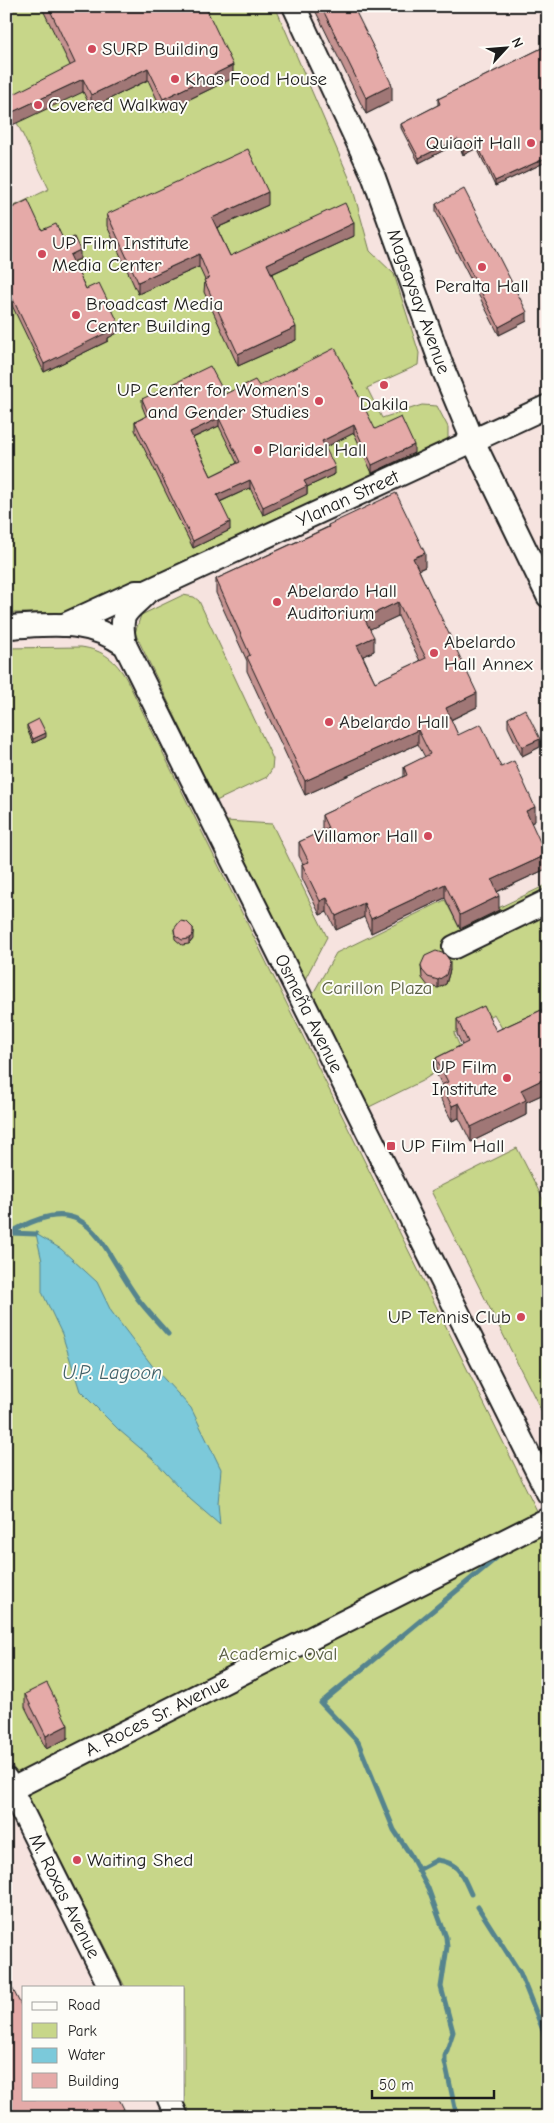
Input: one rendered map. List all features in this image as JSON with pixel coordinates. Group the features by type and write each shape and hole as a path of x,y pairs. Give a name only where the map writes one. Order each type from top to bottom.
{"street":[{"name":"Magsaysay Avenue","path":"294,6 373,175 443,369 473,441 548,596"},
{"name":"Ylanan Street","path":"125,645 122,631 124,616 131,606 148,592 548,406"},
{"name":"Ylanan Street","path":"64,625 136,592 148,592"},
{"path":"6,628 64,625 93,629 109,634 125,645"},
{"name":"Osmeña Avenue","path":"125,645 548,1493"},
{"path":"454,947 548,901"},
{"name":"A. Roces Sr. Avenue","path":"8,1787 548,1519"},
{"name":"M. Roxas Avenue","path":"8,1787 109,1986"},
{"path":"169,2100 177,2117"}],"green space":[{"path":"6,6 275,6 351,182 370,251 394,274 419,353 418,365 367,388 382,418 422,405 437,406 448,427 448,441 162,574 70,613 6,613 6,210 49,189 6,100"},
{"path":"183,595 194,597 199,601 273,759 272,769 267,777 216,801 135,633 141,615"},
{"name":"Academic Oval","path":"6,648 89,648 108,657 127,680 548,1533 548,2117 191,2117 182,2100 185,2100 185,1986 124,1986 6,1753"},
{"path":"226,821 272,824 327,937 303,983"},
{"name":"Carillon Plaza","path":"548,884 548,1012 504,1032 494,1014 454,1033 463,1054 422,1081 365,1109 311,997 336,953 445,900 459,927"},
{"name":"UP Tennis Club","path":"517,1148 548,1209 548,1424 431,1191"}],"water":[{"name":"U.P. Lagoon","path":"36,1234 61,1249 97,1282 111,1311 154,1368 191,1408 221,1469 218,1503 220,1525 190,1499 153,1459 119,1430 80,1391 62,1334 42,1292 42,1261"}],"building":[{"path":"48,6 205,6 233,65 163,99 148,68 91,95 83,79 6,115 6,98 75,63"},
{"path":"321,6 353,6 392,85 366,98"},
{"path":"548,45 548,157 495,181 477,144 463,151 458,139 419,158 401,124 440,104 438,99"},
{"path":"6,138 10,140 6,148"},
{"path":"248,149 268,192 212,218 230,256 345,203 354,223 267,264 296,327 238,354 204,280 209,278 199,254 138,282 107,214"},
{"name":"Peralta Hall","path":"464,189 527,312 499,327 436,204"},
{"path":"28,200 42,230 56,224 64,241 74,237 80,250 70,255 86,289 99,283 119,324 107,330 108,332 44,364 7,287 9,285 6,279 6,211"},
{"path":"335,348 375,429 401,417 414,445 372,465 354,425 322,441 335,467 304,481 307,486 263,507 250,480 217,495 230,522 193,541 135,422 149,415 142,399 210,366 225,394 255,380 259,386","holes":["219,418 240,462 211,476 190,432"]},
{"path":"396,493 425,553 413,558 477,693 446,708 458,735 481,724 501,767 514,761 535,807 526,811 546,855 492,880 499,896 460,915 445,884 371,919 364,903 336,916 327,898 320,901 302,864 309,862 299,842 328,828 322,815 407,775 404,767 430,754 418,730 305,781 247,657 250,655 216,579 329,527 328,525","holes":["398,602 426,658 375,682 357,645 374,637 364,618"]},
{"path":"525,709 540,739 522,747 508,718"},
{"path":"39,719 46,733 33,739 27,725"},
{"path":"180,921 187,922 193,928 193,934 189,939 182,940 175,935 174,929"},
{"path":"436,951 445,954 450,961 446,975 438,980 428,977 422,970 421,965 425,956"},
{"path":"484,1006 496,1031 548,1007 548,1077 521,1090 526,1100 471,1127 459,1103 452,1106 441,1085 448,1082 436,1058 468,1042 457,1019"},
{"path":"47,1683 68,1725 46,1736 25,1694"},
{"path":"6,1976 22,2007 22,2100 120,2100 124,2109 118,2113 120,2117 6,2117"}],"waterway":[{"path":"10,1233 37,1220 59,1215 76,1219 90,1228 102,1242 138,1299 168,1334"},
{"path":"11,1233 36,1234"},
{"path":"457,2117 445,2062 445,2056 453,2032 441,1987 447,1947 446,1937 428,1888 410,1854 394,1830 358,1742 321,1703 501,1554"},
{"path":"418,1870 437,1860 451,1864 459,1871 471,1894"},
{"path":"478,1907 520,1973 543,2030 548,2051"}],"place":[{"name":"SURP Building","path":"92,49"},
{"name":"Khas Food House","path":"175,79"},
{"name":"Covered Walkway","path":"38,105"},
{"name":"Quiaoit Hall","path":"531,143"},
{"name":"UP Film Institute Media Center","path":"42,254"},
{"name":"Peralta Hall","path":"482,267"},
{"name":"Broadcast Media Center Building","path":"76,315"},
{"name":"Dakila","path":"384,385"},
{"name":"UP Center for Women's and Gender Studies","path":"319,401"},
{"name":"Plaridel Hall","path":"258,450"},
{"name":"Abelardo Hall Auditorium","path":"277,602"},
{"name":"Abelardo Hall Annex","path":"434,653"},
{"name":"Abelardo Hall","path":"329,722"},
{"name":"Villamor Hall","path":"428,836"},
{"name":"UP Film Institute","path":"507,1078"},
{"name":"UP Film Hall","path":"391,1146"},
{"name":"UP Tennis Club","path":"521,1317"},
{"name":"Waiting Shed","path":"77,1860"}]}
